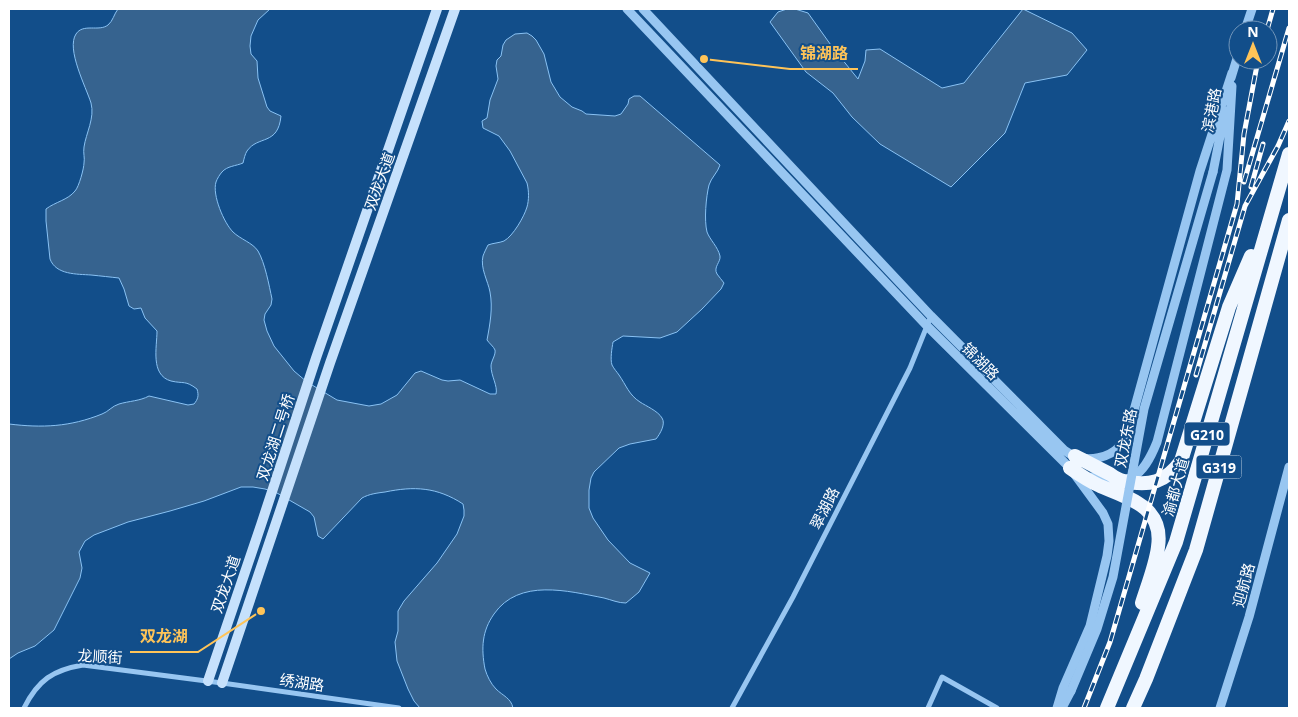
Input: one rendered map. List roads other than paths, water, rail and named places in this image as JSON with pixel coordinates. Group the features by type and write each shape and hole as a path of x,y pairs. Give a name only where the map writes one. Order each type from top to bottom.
{"highway":[{"name":"渝都大道","path":"1107,708 1176,542 1289,154"},
{"path":"1073,462 1122,481 1141,483 1155,482 1174,472 1181,461 1229,307 1275,201"},
{"name":"G319","path":"1133,708 1196,550 1289,220"},
{"path":"1073,462 1083,477 1142,505 1151,514 1156,524 1159,537 1158,549 1123,671"}],"main road":[{"name":"双龙大道","path":"316,358 437,9"},
{"name":"双龙大道","path":"330,363 456,9"},
{"name":"双龙湖二号桥","path":"261,525 316,358"},
{"name":"双龙湖二号桥","path":"274,527 330,363"},
{"name":"双龙大道","path":"208,681 261,525"},
{"name":"双龙大道","path":"222,683 274,527"}],"street":[{"name":"锦湖路","path":"627,9 927,326 1073,462"},
{"name":"锦湖路","path":"643,9 931,316 1064,450 1073,462"},
{"name":"滨港路","path":"1213,172 1233,70"},
{"path":"1057,708 1063,688 1090,626 1109,540 1108,524 1103,513 1073,462 1087,458 1098,458 1109,454 1120,446 1128,432 1200,171 1232,73"},
{"path":"1122,481 1137,475 1146,466 1157,442 1227,170 1232,73"},
{"name":"双龙东路","path":"1062,708 1098,629 1113,577 1144,409 1213,172"},
{"name":"翠湖路","path":"732,708 793,597 906,377 931,316"},
{"name":"迎航路","path":"1220,708 1249,617 1289,467"},
{"name":"龙顺街","path":"24,708 29,697 52,674 66,668 83,665 222,683"},
{"path":"928,708 942,677 997,708"},
{"name":"绣湖路","path":"222,683 399,708"}],"water":[{"path":"118,9 270,9 258,20 251,36 250,46 251,54 257,61 258,78 267,107 270,111 281,116 279,125 272,136 251,146 246,152 243,163 229,167 222,172 216,182 216,194 223,216 230,228 256,248 263,262 272,299 264,320 274,346 294,371 307,382 337,400 369,406 381,404 397,395 415,373 421,371 442,380 460,380 490,394 496,394 491,366 495,350 487,340 490,322 490,292 482,261 488,245 507,239 521,221 526,211 528,192 527,183 510,151 499,136 483,128 482,121 487,118 490,100 498,79 497,60 501,56 506,40 515,34 527,33 536,40 544,54 551,82 560,97 572,107 586,114 615,116 621,114 629,99 634,96 640,96 720,165 709,185 706,202 706,227 720,256 716,271 724,283 721,289 677,332 660,338 623,336 613,342 611,363 633,396 660,415 663,420 663,426 656,439 619,448 594,472 589,490 589,508 593,518 608,540 630,563 650,573 639,592 626,603 575,592 545,590 530,591 517,595 504,603 494,614 487,627 483,654 489,680 496,689 509,699 513,708 420,708 408,689 397,661 395,642 398,631 398,611 404,601 437,563 457,534 464,516 463,504 444,494 425,489 396,490 362,498 323,539 318,536 314,517 310,512 277,493 253,487 241,487 204,501 128,522 94,535 85,541 79,552 82,568 80,578 54,630 35,646 9,659 9,424 44,426 67,424 102,414 119,404 149,396 188,405 194,404 198,397 197,389 193,386 187,383 171,381 164,378 160,373 156,360 157,331 145,318 141,308 134,309 129,306 119,278 68,273 57,268 50,259 46,209 69,197 78,186 83,169 84,147 92,114 91,103 75,58 74,41 76,34 83,29 100,28 108,25"},
{"path":"787,9 808,13 858,79 865,61 866,50 880,49 942,88 964,83 1023,9 1072,33 1087,50 1067,75 1025,83 1005,133 951,187 880,144 852,117 833,93 806,72 770,22 778,12"}],"railway":[{"path":"1270,20 1273,9"},
{"path":"1244,182 1289,28"},
{"path":"1084,708 1110,642 1237,204 1244,134 1256,70"},
{"path":"1196,375 1245,206 1278,146 1289,121"},
{"path":"1251,187 1263,144"}],"place":[{"name":"锦湖路","path":"704,59"},
{"name":"双龙湖","path":"261,611"}]}
